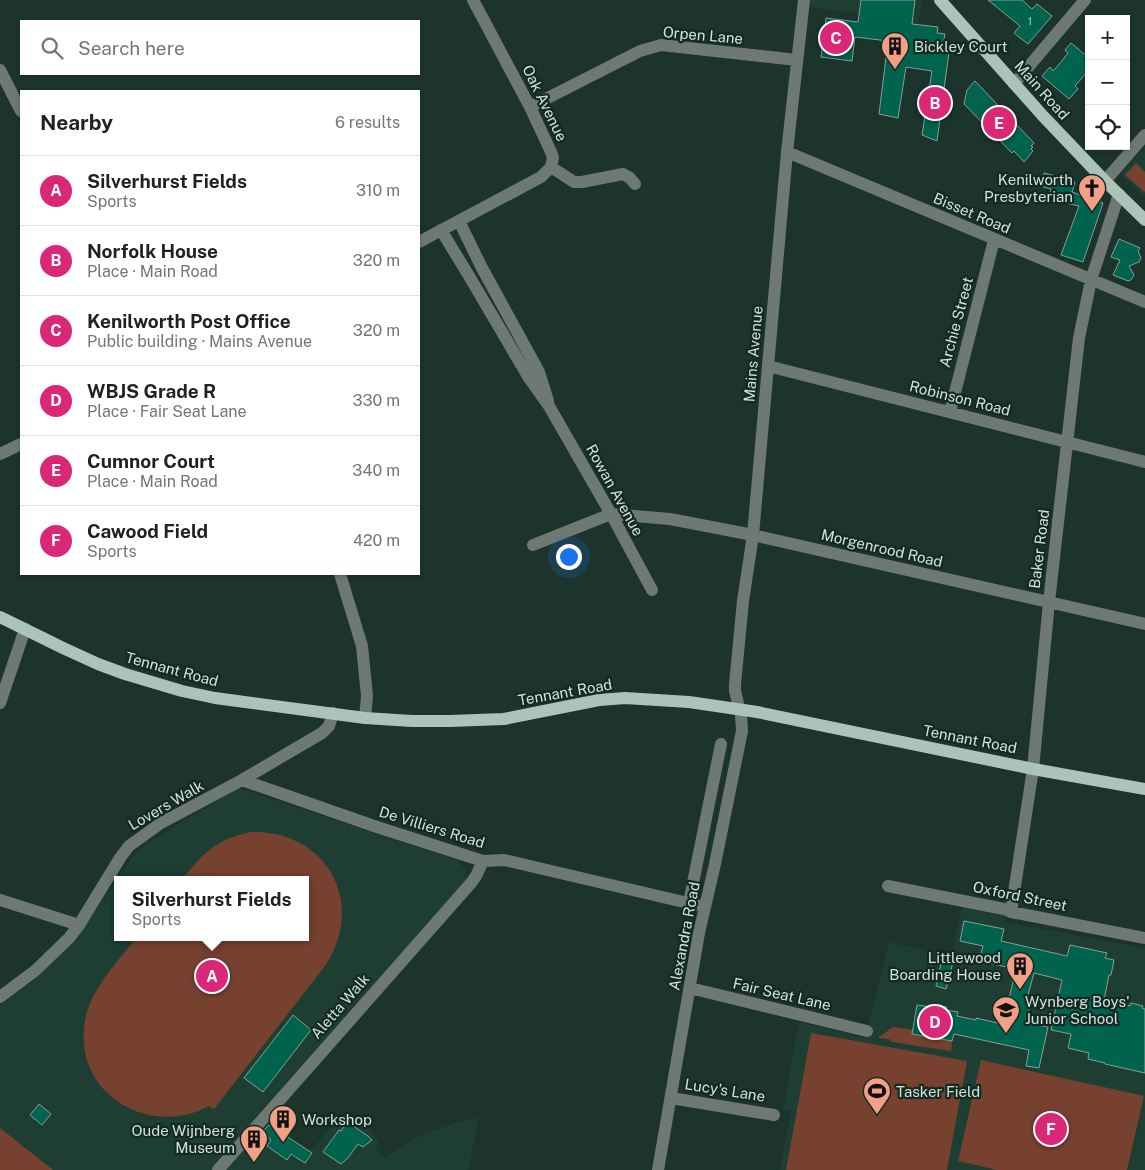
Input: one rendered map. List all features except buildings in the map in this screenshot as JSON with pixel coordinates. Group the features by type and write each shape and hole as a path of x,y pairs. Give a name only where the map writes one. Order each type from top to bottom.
{"main road":[{"name":"Main Road","path":"940,0 1043,116 1145,220"},
{"name":"Tennant Road","path":"0,617 98,664 125,674 182,691 234,700 365,718 412,721 484,720 513,717 599,700 625,698 689,702 740,709 1145,789"}],"street":[{"name":"Oak Avenue","path":"473,0 530,107 551,152 553,158 551,167"},
{"name":"Mains Avenue","path":"740,709 735,684 743,600 753,535 787,152 804,0"},
{"path":"1014,84 1085,0"},
{"name":"Orpen Lane","path":"530,107 640,51 661,45 797,60"},
{"path":"0,70 20,109"},
{"path":"1105,181 1145,135"},
{"name":"Bisset Road","path":"787,152 1145,302"},
{"path":"420,241 541,177 551,167 574,182 623,174 635,184"},
{"name":"Baker Road","path":"1011,912 1033,768 1049,602 1079,338 1091,280 1119,194"},
{"name":"Rowan Avenue","path":"458,221 539,372 549,406"},
{"name":"Rowan Avenue","path":"441,230 529,378 549,406 652,590"},
{"name":"Archie Street","path":"950,412 994,240"},
{"name":"Robinson Road","path":"768,366 1145,462"},
{"path":"0,454 20,444"},
{"path":"534,545 610,514"},
{"name":"Morgenrood Road","path":"610,514 670,519 753,535 1145,624"},
{"path":"340,575 362,646 367,696 365,718"},
{"path":"0,703 25,629"},
{"name":"Alexandra Road","path":"658,1170 699,933 718,853 742,732 740,709"},
{"name":"Lovers Walk","path":"0,997 36,970 69,938 129,846 161,824 242,780 322,733 329,726 333,713"},
{"path":"690,902 722,744"},
{"name":"De Villiers Road","path":"242,780 377,827 483,861 504,860 705,907"},
{"path":"714,783 731,786"},
{"path":"700,849 718,853"},
{"name":"Aletta Walk","path":"218,1170 471,883 483,861"},
{"path":"696,870 713,873"},
{"name":"Oxford Street","path":"888,886 1145,938"},
{"path":"0,900 79,925"},
{"name":"Fair Seat Lane","path":"690,988 867,1030"},
{"name":"Lucy's Lane","path":"671,1098 774,1115"}],"shaded area":[{"path":"804,0 922,0 917,34 872,16 803,6"},
{"path":"1145,147 1145,197 1121,175"},
{"path":"1136,163 1145,172 1144,192 1125,175"},
{"path":"238,788 456,860 462,865 466,872 465,880 253,1120 264,1128 268,1123 311,1150 344,1113 366,1125 379,1143 375,1146 384,1158 414,1139 455,1123 478,1117 469,1170 0,1170 0,1005 39,976 72,942 114,884 114,941 309,941 309,876 119,876 143,846"},
{"path":"251,832 278,835 301,843 319,857 332,875 340,895 342,918 337,942 325,966 214,1109 209,1106 186,1115 162,1117 140,1112 119,1103 102,1088 90,1069 84,1046 85,1021 93,998 106,976 134,941 309,941 309,876 185,876 211,849 219,843"},
{"name":"Wynberg Boys' Junior School","path":"963,906 1002,914 1005,922 1145,948 1145,1170 780,1170 791,1111 783,1110 799,1022 865,1038 889,942 950,957"},
{"path":"894,1027 912,1030 912,1034 952,1041 951,1051 892,1042 889,1039 879,1038"},
{"name":"Tasker Field","path":"811,1033 967,1061 947,1170 786,1170"},
{"path":"981,1060 1144,1096 1127,1170 997,1170 958,1161"},
{"path":"0,1128 53,1170 0,1170"}],"place":[{"name":"Kenilworth Post Office","path":"836,38"},
{"name":"Bickley Court","path":"895,70"},
{"name":"Norfolk House","path":"935,103"},
{"name":"Cumnor Court","path":"999,123"},
{"name":"Kenilworth Presbyterian","path":"1092,212"},
{"name":"Silverhurst Fields","path":"212,976"},
{"name":"Littlewood Boarding House","path":"1020,990"},
{"name":"WBJS Grade R","path":"935,1022"},
{"name":"Wynberg Boys' Junior School","path":"1006,1034"},
{"name":"Tasker Field","path":"877,1115"},
{"name":"Cawood Field","path":"1051,1129"},
{"name":"Workshop","path":"283,1143"},
{"name":"Oude Wijnberg Museum","path":"254,1163"}]}
